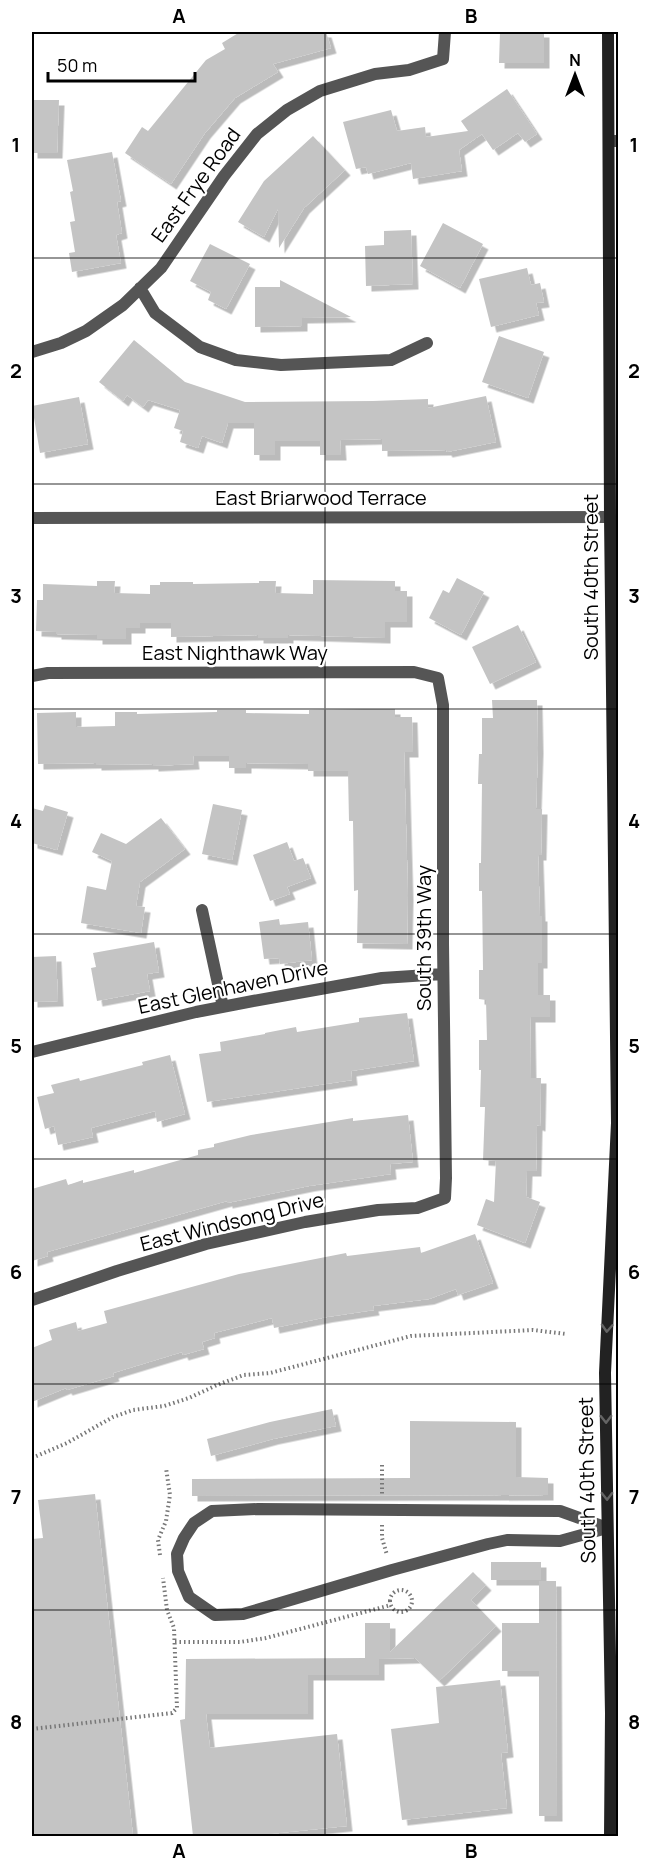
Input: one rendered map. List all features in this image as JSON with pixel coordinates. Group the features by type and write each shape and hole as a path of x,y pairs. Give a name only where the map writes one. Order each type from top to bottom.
{"main road":[{"name":"South 40th Street","path":"608,32 614,141 610,517 618,1129 605,1373 613,1528 610,1836"}],"street":[{"name":"East Frye Road","path":"32,352 61,343 86,331 123,305 161,267 224,176 257,135 288,110 320,91 375,74 409,70 443,59 445,32"},
{"path":"140,288 155,313 200,347 236,360 281,365 391,360 427,343"},
{"name":"East Briarwood Terrace","path":"32,518 610,517"},
{"name":"East Nighthawk Way","path":"32,676 48,674 414,672 438,678"},
{"name":"South 39th Way","path":"438,678 443,705 445,1198"},
{"path":"202,910 223,1007"},
{"name":"East Glenhaven Drive","path":"32,1052 223,1007 382,978 443,974"},
{"name":"East Windsong Drive","path":"32,1300 206,1244 378,1209 417,1208 445,1198"},
{"path":"212,1510 560,1510 613,1528 560,1541 507,1540 392,1570 243,1614 215,1615 189,1597 178,1571 177,1554 184,1538 194,1523 212,1510"}],"path":[{"path":"32,1458 67,1443 113,1417 133,1410 164,1406 244,1375 270,1373 411,1336 533,1330 566,1334"},
{"path":"382,1466 382,1538 398,1591"},
{"path":"404,1590 412,1601 407,1609 398,1611 391,1605 392,1596 398,1591 404,1590"},
{"path":"32,1729 172,1713 177,1708 175,1642 240,1642 266,1638 391,1605"}],"building":[{"path":"240,32 326,32 331,48 273,64 278,72 235,98 205,133 171,184 125,153 142,127 148,131 206,60 225,49 222,43"},
{"path":"500,32 544,32 544,63 499,63"},
{"path":"507,89 537,134 525,142 518,133 493,150 482,134 459,150 462,171 413,179 411,163 368,174 366,167 356,169 343,122 391,110 397,131 425,127 426,137 468,131 461,121"},
{"path":"33,100 59,100 57,153 32,153"},
{"path":"313,136 345,170 304,208 279,248 278,209 264,237 238,222 264,181"},
{"path":"112,152 121,201 117,202 122,233 116,235 121,263 72,272 69,253 75,252 70,222 75,221 70,192 73,191 67,160"},
{"path":"443,223 483,244 460,288 420,266"},
{"path":"411,230 413,284 366,286 365,246 384,245 384,231"},
{"path":"210,244 250,264 226,309 208,300 211,292 190,281"},
{"path":"527,268 531,285 540,283 544,302 536,303 539,315 491,327 479,279"},
{"path":"280,280 351,317 302,318 302,326 255,327 255,287 280,287"},
{"path":"499,336 544,352 528,398 482,382"},
{"path":"134,340 185,382 245,402 428,399 428,408 486,396 496,442 447,452 446,450 382,451 382,439 340,440 341,455 320,455 320,441 275,441 275,455 254,455 254,423 228,423 222,443 202,436 198,448 180,442 183,431 174,428 180,410 148,400 143,407 127,395 123,401 99,382"},
{"path":"79,397 88,444 40,453 32,406"},
{"path":"457,578 484,592 461,635 429,618 443,590 449,593"},
{"path":"313,580 395,581 395,591 407,591 407,622 385,622 385,638 288,635 288,638 258,638 258,635 171,637 171,623 140,623 140,628 126,628 126,639 97,639 97,635 36,631 37,600 43,600 43,584 97,586 97,581 115,581 114,593 150,594 150,585 160,585 160,582 193,582 193,584 276,581 275,593 313,594"},
{"path":"518,625 536,662 490,684 472,647"},
{"path":"492,700 537,700 536,809 542,809 541,855 538,855 542,963 538,963 538,995 550,995 550,1017 530,1017 531,1078 541,1078 540,1126 537,1125 536,1171 527,1171 526,1197 540,1202 525,1243 477,1225 486,1199 494,1202 496,1161 483,1160 485,1107 480,1107 481,1070 479,1070 479,1040 487,1040 486,1000 479,999 479,970 483,970 482,891 479,891 482,784 478,784 479,754 482,754 482,718 493,718"},
{"path":"395,709 395,717 412,717 413,752 404,752 407,944 357,943 358,890 354,891 353,821 349,821 348,771 308,771 308,764 246,763 246,768 229,768 229,756 193,756 194,764 153,766 153,764 96,765 96,763 38,764 37,713 76,712 76,727 115,726 115,712 137,712 137,714 246,710 246,713 309,714 309,710"},
{"path":"213,804 242,810 232,860 202,854"},
{"path":"45,805 68,812 57,850 32,843 32,808 43,811"},
{"path":"161,818 185,849 140,882 136,906 145,907 141,933 81,923 87,886 106,890 112,861 92,852 101,833 126,844"},
{"path":"287,842 294,861 303,858 311,878 287,887 290,894 270,901 253,855"},
{"path":"279,919 280,925 308,922 312,960 280,964 279,958 264,959 259,922"},
{"path":"154,942 159,972 147,974 150,991 97,1001 91,968 96,967 93,953"},
{"path":"56,956 58,1001 32,1002 32,957"},
{"path":"407,1013 414,1061 351,1071 352,1080 207,1102 199,1054 221,1051 220,1042 296,1027 297,1032 359,1022 359,1018"},
{"path":"170,1055 185,1114 157,1122 155,1111 91,1128 93,1137 58,1145 54,1126 45,1129 37,1097 54,1093 51,1085 79,1078 80,1081 143,1065 142,1062"},
{"path":"408,1115 413,1162 390,1164 391,1174 309,1186 227,1203 227,1201 47,1252 48,1256 32,1261 32,1189 66,1179 68,1185 134,1170 134,1173 198,1155 198,1150 214,1147 214,1144 251,1135 353,1118 353,1121"},
{"path":"475,1234 493,1283 458,1295 456,1289 429,1299 373,1306 374,1310 274,1328 272,1318 214,1333 215,1338 202,1342 204,1349 183,1355 182,1352 113,1373 114,1376 67,1390 66,1388 32,1402 32,1348 52,1340 49,1330 76,1322 78,1331 107,1323 104,1311 239,1274 346,1253 347,1256 420,1247 421,1253"},
{"path":"332,1409 336,1426 273,1439 211,1456 207,1439 270,1422"},
{"path":"410,1421 516,1422 516,1477 548,1478 548,1495 192,1496 192,1479 410,1478"},
{"path":"95,1494 133,1836 32,1836 32,1539 43,1538 38,1500"},
{"path":"491,1562 541,1562 541,1580 491,1580"},
{"path":"473,1572 486,1585 471,1600 496,1626 439,1681 415,1658 379,1659 379,1675 308,1675 308,1714 206,1714 210,1748 337,1734 347,1826 250,1836 193,1836 180,1720 185,1719 186,1659 365,1658 365,1623 390,1623 390,1652"},
{"path":"539,1581 556,1581 557,1816 539,1816 539,1671 502,1671 502,1623 539,1623"},
{"path":"500,1680 508,1752 501,1753 507,1808 402,1820 391,1729 439,1723 436,1687"}]}
